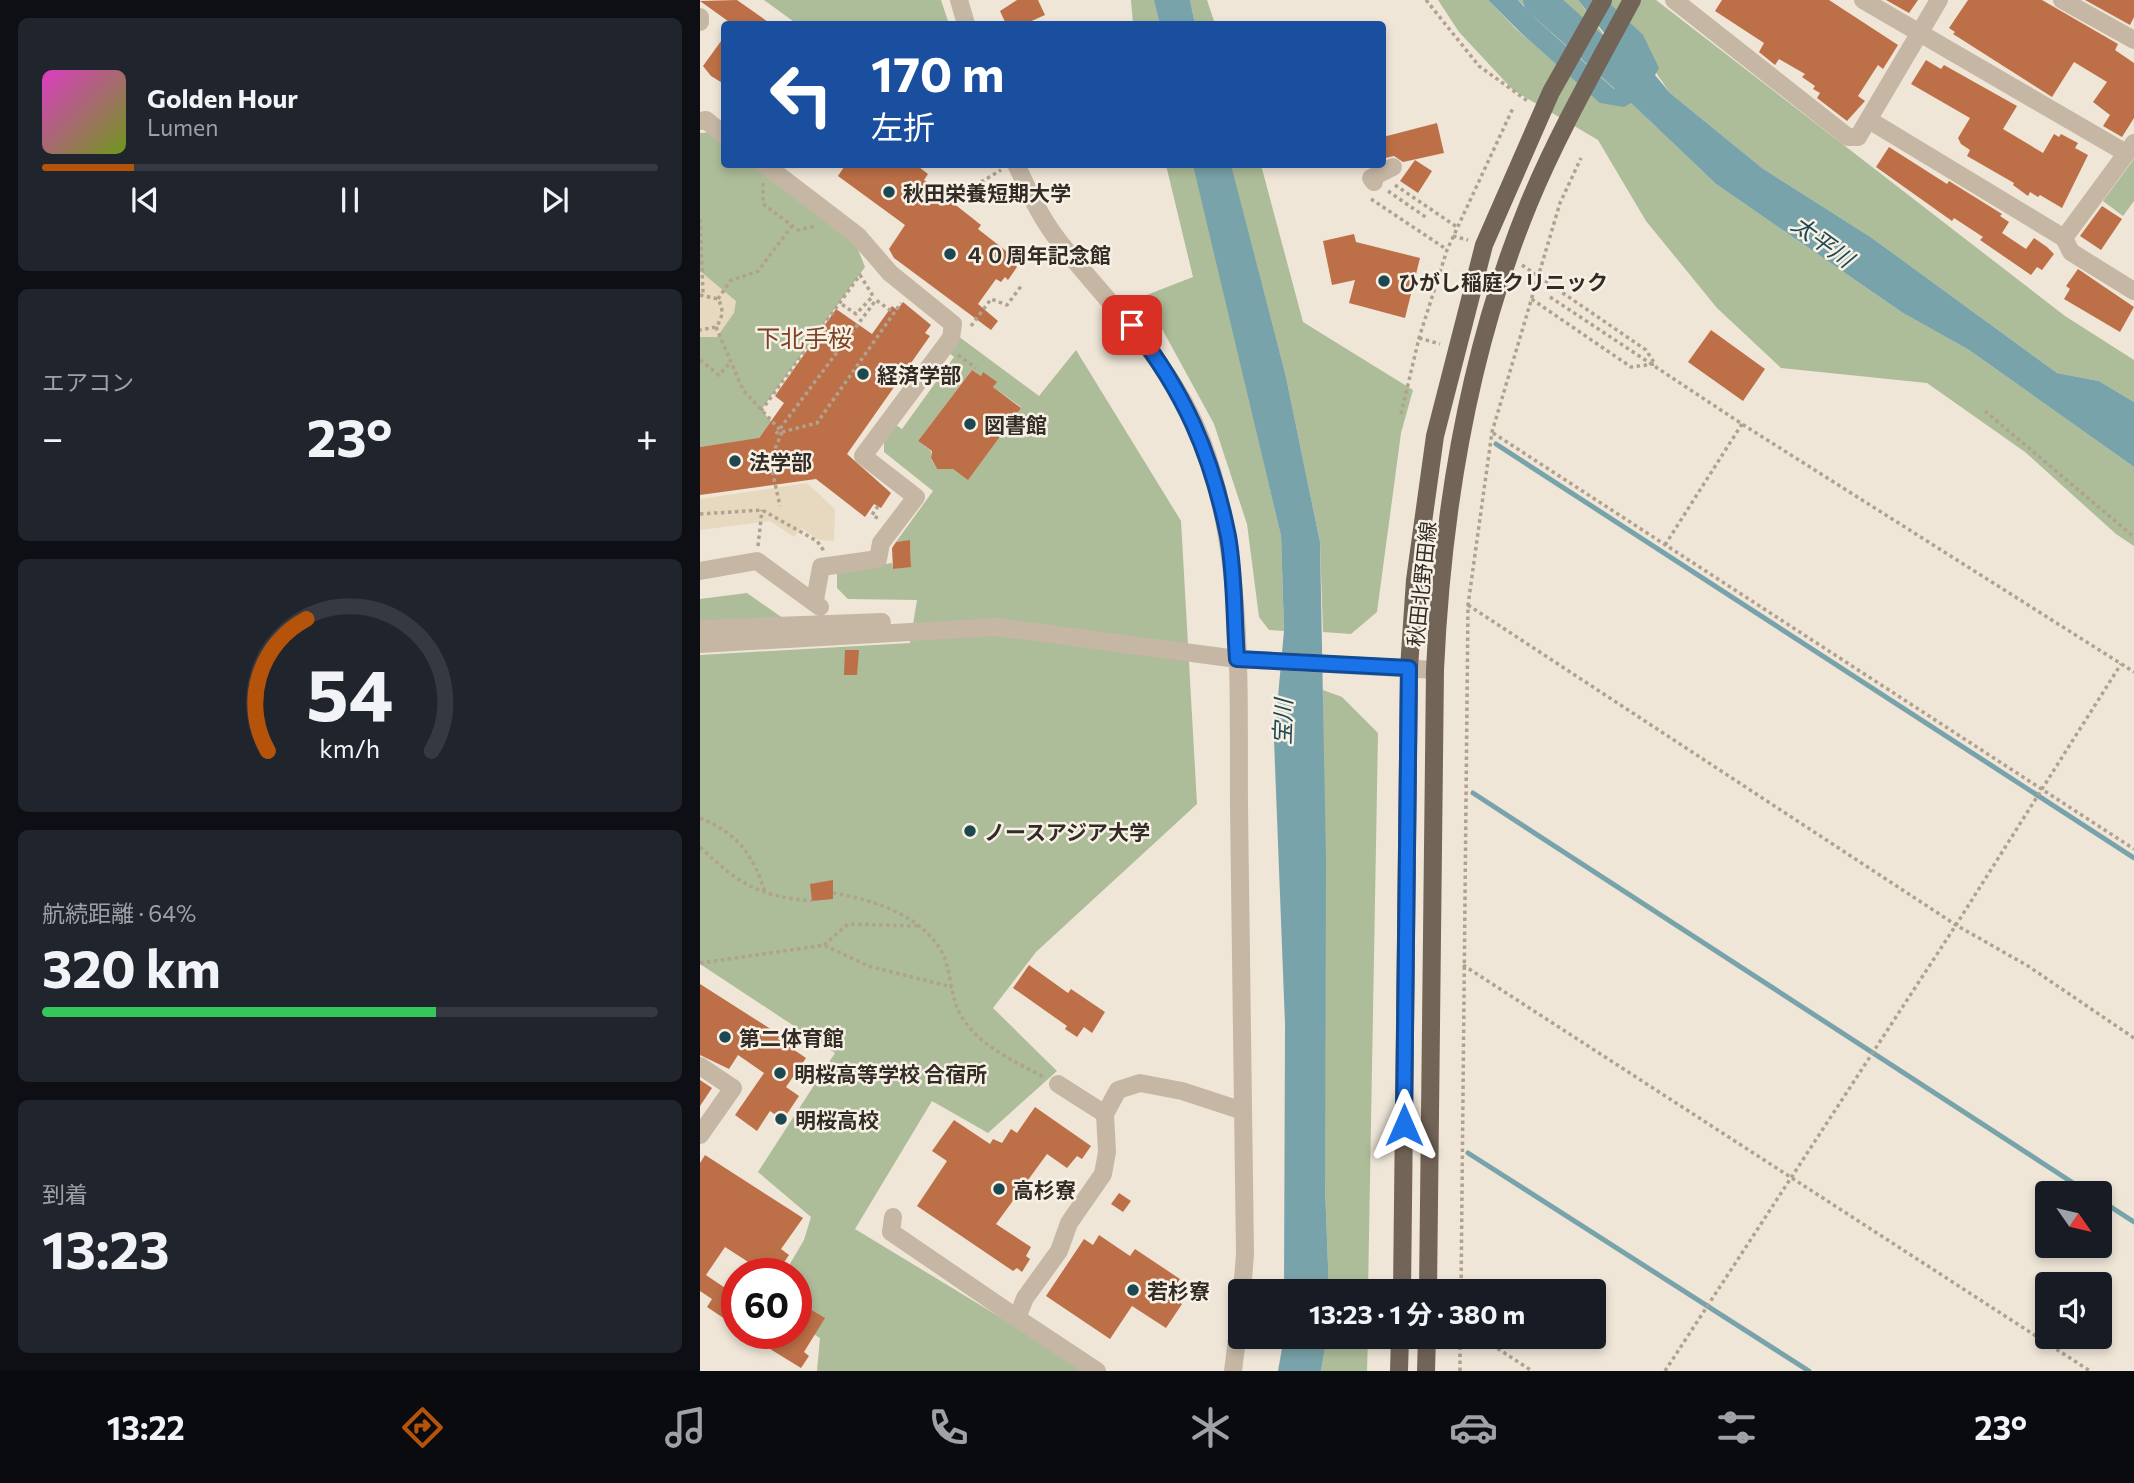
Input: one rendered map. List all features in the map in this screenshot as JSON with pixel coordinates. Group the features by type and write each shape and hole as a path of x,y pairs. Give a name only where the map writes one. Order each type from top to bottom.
{"main road":[{"name":"秋田北野田線","path":"1402,1279 1409,668 1415,580 1435,436 1455,348 1484,245 1551,92 1602,0"},
{"name":"秋田北野田線","path":"1428,1279 1435,670 1439,592 1459,455 1481,352 1529,203 1572,109 1632,0"},
{"path":"1399,1371 1400,1349"},
{"path":"1426,1371 1427,1349"}],"street":[{"path":"959,0 965,21"},
{"path":"1863,0 2130,148 2064,238"},
{"path":"1673,1 1848,137 1858,137 1939,0"},
{"path":"2062,0 2134,40"},
{"path":"700,121 706,120 721,132"},
{"path":"1869,120 2064,238 2071,252 2134,290"},
{"path":"1374,182 1371,178 1393,167"},
{"path":"769,168 858,236 890,273 953,324 951,338 863,456 916,497 881,543 878,559 821,567 815,600"},
{"path":"1012,168 1058,240 1160,362 1177,388 1202,443 1228,538 1237,659 1245,1254 1243,1279"},
{"path":"700,571 757,561 815,600 832,623"},
{"path":"700,629 1020,619 1218,647 1237,659"},
{"path":"700,643 997,627 1237,659 1279,659 1435,670"},
{"path":"700,1066 733,1088 700,1135"},
{"path":"1017,1318 1025,1298 1059,1251 1069,1223 1103,1174 1107,1152 1105,1114 1118,1090 1140,1083 1182,1091 1243,1111"},
{"path":"1058,1084 1105,1114"},
{"path":"893,1217 891,1233 1097,1371"},
{"path":"1233,1371 1236,1349"}],"path":[{"path":"1426,0 1479,66 1542,111"},
{"path":"1401,414 1419,338 1447,250 1513,108"},
{"path":"1461,1279 1468,605 1492,432 1560,203 1581,158"},
{"path":"764,168 763,204 797,230 839,222"},
{"path":"951,200 1007,168"},
{"path":"1447,250 1364,195 1374,182 1382,177 1457,227"},
{"path":"1374,182 1427,218"},
{"path":"700,219 702,294 718,299 723,308 722,318 716,327 700,330"},
{"path":"718,299 730,282 758,271 792,226"},
{"path":"1510,256 1646,350 1655,364"},
{"path":"761,411 865,267"},
{"path":"840,303 856,314 873,296 860,275"},
{"path":"952,333 972,325 990,299 1007,305 1022,285"},
{"path":"781,431 817,423 906,296"},
{"path":"1550,297 1742,424 2134,672"},
{"path":"1530,298 1631,367 1655,364"},
{"path":"776,435 876,300 894,313"},
{"path":"716,327 743,390 781,431"},
{"path":"1419,338 1455,348"},
{"path":"700,360 719,374 731,363"},
{"path":"1985,411 2134,537"},
{"path":"1665,545 1742,424"},
{"path":"780,506 770,461 781,431"},
{"path":"1492,432 2134,849"},
{"path":"757,561 762,510"},
{"path":"700,514 762,510 817,541 834,565"},
{"path":"1468,605 1956,925 2028,966 2134,1038"},
{"path":"1665,1371 1956,925 2121,664"},
{"path":"700,818 723,827 748,850 765,894"},
{"path":"700,847 733,878 765,894 812,901"},
{"path":"833,893 859,898 923,926 944,958 959,1013 986,1044 1058,1084"},
{"path":"700,963 824,945 848,924 923,926"},
{"path":"824,945 868,966 952,988"},
{"path":"1463,964 2090,1371"},
{"path":"1460,1349 1460,1371"},
{"path":"1498,1349 1532,1371"}],"green space":[{"path":"764,0 941,0 948,21 793,21"},
{"path":"1131,0 1155,0 1160,21 1133,21"},
{"path":"1190,0 1207,0 1214,21 1194,21"},
{"path":"1438,0 1488,0 1517,30 1600,102 1631,103 1716,184 1903,313 1969,350 2134,467 2134,546 2116,534 2025,452 1927,383 1781,368 1717,308 1646,221 1598,140 1513,90 1459,32"},
{"path":"1518,0 1578,0 1627,66 1614,89"},
{"path":"1606,0 1656,0 2065,316 2134,360 2134,402 2099,381 2057,373 1872,238 1762,168 1670,93"},
{"path":"712,132 721,139 721,168 759,168 854,239 865,267 761,410 771,421 758,439 700,447 700,133"},
{"path":"2134,159 2134,201 2123,216 2103,201"},
{"path":"1167,168 1195,168 1281,536 1284,631 1269,630 1259,617 1247,524 1214,424 1144,296 1193,277"},
{"path":"1231,168 1262,168 1303,322 1413,390 1401,433 1377,612 1351,634 1323,632 1320,542 1286,377"},
{"path":"958,336 1039,396 1076,350 1181,521 1197,804 1036,952 993,1008 1057,1071 988,1133 932,1101 855,1229 1089,1371 817,1371 820,1338 812,1333 812,1258 793,1258 804,1240 811,1217 758,1172 835,1053 700,964 700,655 910,643 917,600 848,599 837,588 837,571 892,563 893,569 911,566 910,541 896,542 933,491 884,452 884,438 893,423 902,429 954,357 947,351","holes":["972,370 981,376 983,373 996,382 993,387 1021,407 968,479 953,469 937,469 931,459 931,451 918,441"]},
{"path":"747,593 787,621 700,624 700,599"},
{"path":"1323,690 1342,697 1378,733 1368,1279 1329,1279 1325,1187"},
{"path":"1325,1349 1368,1349 1367,1371 1321,1371"}],"shaded area":[{"path":"700,271 736,301 734,313 717,337 700,337"},
{"path":"807,483 835,509 834,541 819,540 801,528 794,537 770,521 700,530 700,499"}],"water":[{"path":"1154,0 1190,0 1194,21 1159,21"},
{"path":"1488,0 1518,0 1614,89 1627,66 1624,58 1578,0 1606,0 1643,35 1659,68 1655,75 1670,93 1762,168 1872,238 2057,373 2099,381 2134,402 2134,467 1969,350 1903,313 1716,184 1631,103 1624,107 1600,103"},
{"name":"宝川","path":"1194,168 1232,168 1286,377 1320,542 1326,860 1325,1187 1329,1279 1284,1279 1285,1024 1274,740 1284,631 1281,536"},
{"path":"1282,1349 1325,1349 1321,1371 1278,1371"}],"building":[{"path":"737,0 767,21 728,21 700,1"},
{"path":"1017,0 1038,0 1045,15 1032,21 1005,21 1000,11"},
{"path":"1722,0 1829,0 1898,45 1883,69 1878,65 1858,96 1865,101 1847,121 1817,98 1820,93 1802,77 1805,74 1779,59 1775,65 1759,52 1764,43 1715,11"},
{"path":"1886,0 1918,0 1909,13"},
{"path":"1968,0 2042,0 2118,44 2115,50 2134,63 2134,118 2122,137 2103,126 2110,115 2093,102 2107,82 2074,62 2052,97 1953,34 1955,32 1949,28"},
{"path":"2085,0 2134,0 2134,17 2130,25"},
{"path":"721,41 721,82 703,66"},
{"path":"1926,60 1941,69 1944,65 2017,106 2003,129 2043,153 2054,134 2059,137 2061,134 2078,143 2075,148 2088,155 2062,208 2040,195 2038,197 2030,192 2028,196 2013,185 2014,183 1967,156 1970,150 1961,144 1958,138 1970,118 1911,84"},
{"path":"1437,123 1444,153 1403,162 1394,156 1386,158 1386,136"},
{"path":"1889,147 1947,184 1949,181 2002,214 2000,216 2009,222 2002,233 2026,249 2034,238 2054,254 2042,270 2037,267 2031,275 1980,240 1983,237 1954,218 1952,221 1876,167"},
{"path":"1415,160 1432,171 1418,193 1400,181"},
{"name":"４０周年記念館","path":"843,168 920,168 928,174 924,180 981,225 978,229 1015,258 1013,263 1017,267 1008,280 1005,277 1001,282 996,279 978,304 998,321 991,330 894,258 889,249 905,225 838,176"},
{"path":"2102,206 2122,219 2101,250 2080,236"},
{"name":"ひがし稲庭クリニック","path":"1354,234 1356,242 1420,258 1405,318 1349,303 1355,280 1332,285 1323,241"},
{"path":"2078,269 2134,307 2120,332 2064,299 2070,289 2066,286"},
{"path":"903,302 931,325 925,333 930,336 847,454 891,493 881,508 874,504 865,517 816,479 700,495 700,447 759,438 784,403 775,396 836,309 872,334 892,306 897,310"},
{"path":"1711,330 1765,369 1743,401 1688,362"},
{"name":"図書館","path":"972,370 981,376 983,372 997,382 993,387 1021,408 968,480 953,469 937,469 931,458 932,451 918,441"},
{"path":"910,540 911,567 893,569 892,548 896,542"},
{"path":"845,650 859,650 857,675 844,675"},
{"path":"833,880 833,899 812,901 810,884"},
{"path":"1029,965 1068,993 1071,989 1105,1012 1092,1033 1084,1027 1077,1037 1065,1029 1067,1026 1013,988"},
{"path":"700,984 780,1035 778,1039 806,1058 786,1087 799,1096 783,1120 770,1111 757,1131 735,1115 764,1073 738,1055 729,1069 700,1055"},
{"path":"700,1080 712,1088 700,1106"},
{"name":"高杉寮","path":"1035,1107 1091,1146 1082,1159 1077,1156 1067,1168 1047,1154 996,1224 1031,1247 1026,1256 1030,1259 1022,1272 1017,1268 1013,1271 917,1206 947,1161 932,1151 954,1120 990,1144 993,1139 1002,1143 1011,1129 1017,1133"},
{"path":"705,1155 803,1218 781,1249 789,1255 787,1258 742,1258 725,1247 706,1275 721,1285 721,1316 707,1307 712,1299 700,1291 700,1163"},
{"path":"1119,1193 1131,1201 1123,1212 1111,1204"},
{"path":"1099,1235 1130,1256 1135,1249 1180,1279 1169,1295 1182,1304 1166,1328 1132,1306 1110,1339 1046,1296 1084,1239 1093,1245"},
{"path":"812,1310 825,1318 812,1339"},
{"path":"770,1349 806,1349 804,1352 809,1356 801,1368"}],"waterway":[{"name":"太平川","path":"1539,0 1653,101"},
{"path":"1496,444 2134,858"},
{"path":"1473,793 2070,1181"},
{"path":"1468,1153 1809,1371"},
{"path":"2112,1208 2134,1222"}],"place":[{"name":"秋田栄養短期大学","path":"889,192"},
{"name":"４０周年記念館","path":"950,254"},
{"name":"ひがし稲庭クリニック","path":"1384,281"},
{"name":"経済学部","path":"863,374"},
{"name":"図書館","path":"970,424"},
{"name":"法学部","path":"735,461"},
{"name":"ノースアジア大学","path":"970,831"},
{"name":"第二体育館","path":"725,1037"},
{"name":"明桜高等学校 合宿所","path":"780,1073"},
{"name":"明桜高校","path":"781,1119"},
{"name":"高杉寮","path":"999,1189"},
{"name":"若杉寮","path":"1133,1290"}],"district":[{"name":"下北手桜","path":"804,337"}],"route":[{"path":"1132,325 1177,388 1202,443 1228,538 1237,659 1279,659 1409,668 1404,1125"}]}
